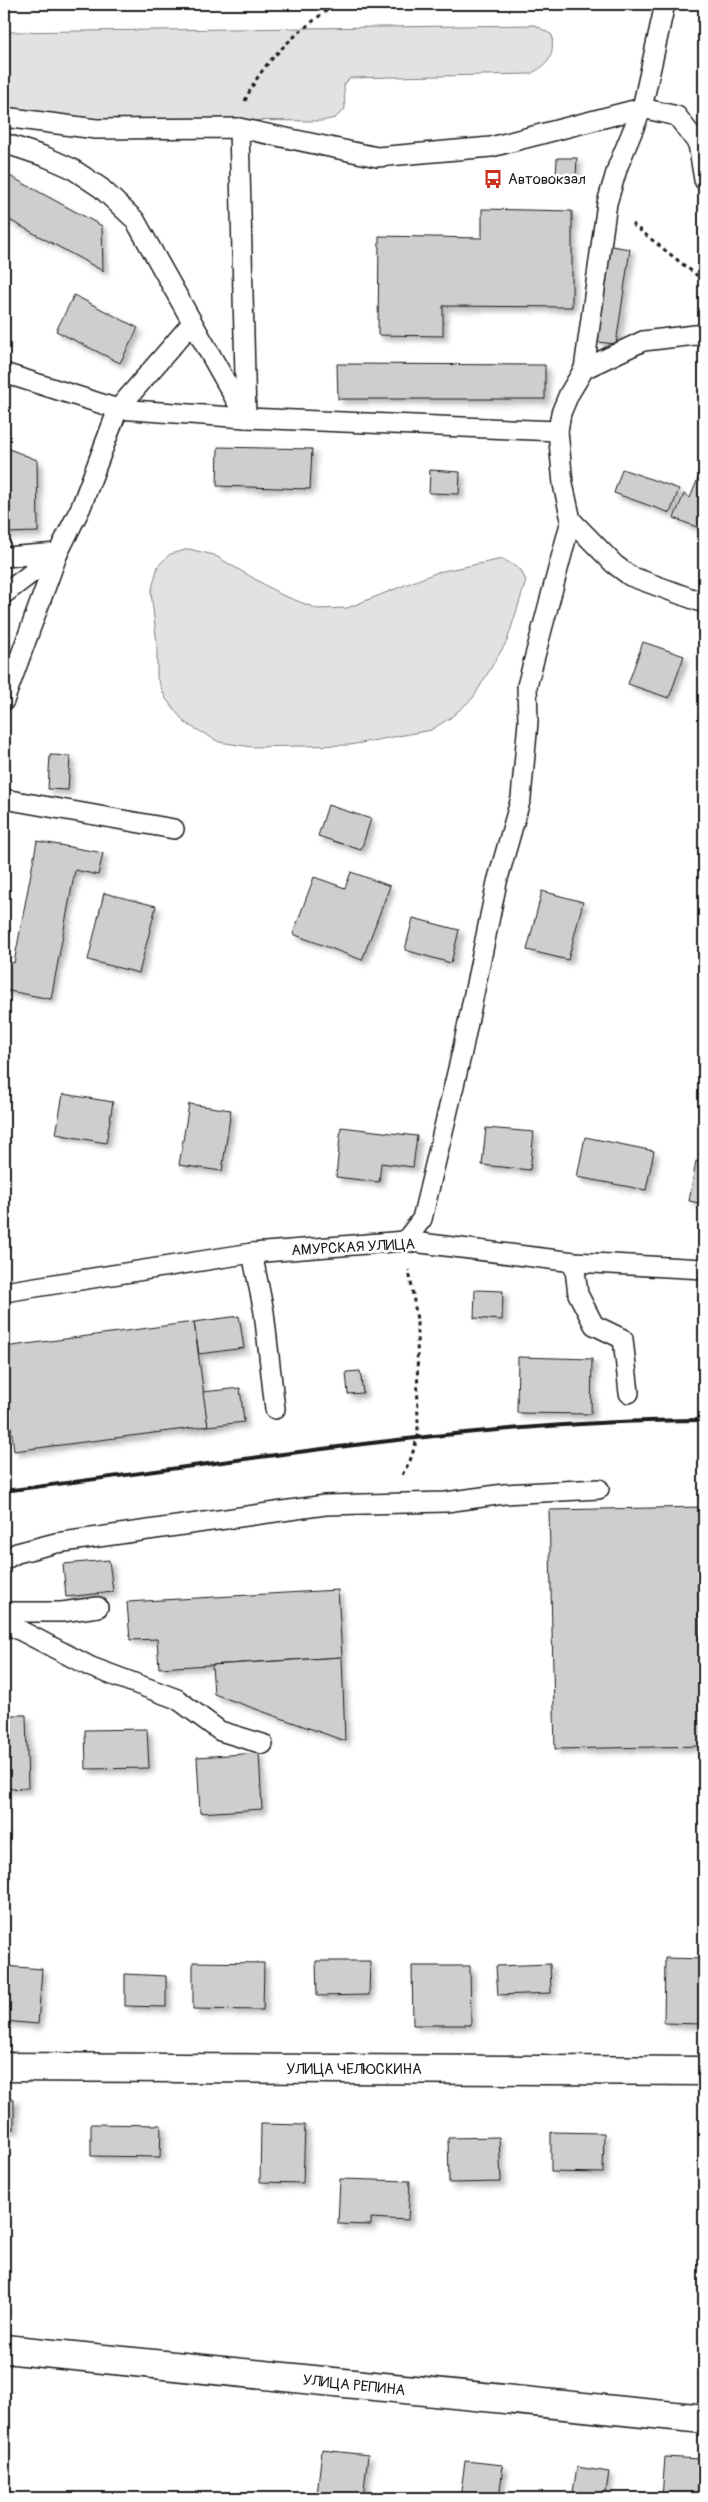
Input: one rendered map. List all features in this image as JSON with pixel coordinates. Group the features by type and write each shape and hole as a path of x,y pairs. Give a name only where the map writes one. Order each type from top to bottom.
{"street":[{"name":"УЛИЦА ЧЕЛЮСКИНА","path":"4,2068 704,2071"},
{"name":"УЛИЦА РЕПИНА","path":"4,2348 704,2419"}],"lane":[{"path":"404,1241 422,1219 462,1052 497,882 521,798 528,722 528,686 571,520 562,484 558,431 569,394 584,369 607,203 618,166 642,108 665,4"},
{"path":"4,117 96,129 239,128 377,158 491,147 642,108 677,116 698,144 704,180"},
{"path":"239,128 246,418"},
{"path":"4,143 54,161 101,188 135,220 246,418"},
{"path":"4,701 58,553 81,507 118,410 192,324"},
{"path":"584,369 643,341 704,334"},
{"path":"4,373 118,410 246,418 558,431"},
{"path":"571,520 614,564 630,576 704,604"},
{"path":"4,557 58,553"},
{"path":"4,594 58,553"},
{"path":"4,798 174,830"},
{"name":"АМУРСКАЯ УЛИЦА","path":"4,1292 252,1253 404,1241 574,1262 704,1269"},
{"path":"252,1253 264,1312 275,1409"},
{"path":"574,1262 578,1294 594,1325 622,1338 629,1393"},
{"path":"4,1560 17,1553 56,1543 325,1505 446,1502 504,1494 599,1489"},
{"path":"4,1612 62,1612 98,1607"},
{"path":"4,1622 91,1667 177,1698 220,1731 263,1744"}],"path":[{"path":"239,128 245,99 266,65 294,35 335,4"},
{"path":"607,203 704,281"},
{"path":"385,1504 410,1461 418,1436 417,1320 404,1241"}],"shaded area":[{"path":"535,25 552,35 552,49 546,63 530,74 350,78 344,85 345,109 335,118 322,121 95,119 4,109 4,32"},
{"path":"189,549 214,555 282,595 318,609 347,608 438,572 503,559 521,570 526,581 507,641 473,698 450,718 431,730 350,745 252,747 219,742 185,723 166,699 157,678 157,644 151,592 158,566 170,554"}],"building":[{"path":"557,158 577,158 576,177 556,176"},
{"path":"4,173 102,226 103,271 4,217"},
{"path":"482,209 572,211 572,307 443,306 443,336 378,335 379,236 482,238"},
{"path":"611,246 630,249 616,344 597,342"},
{"path":"74,295 138,328 120,363 56,331"},
{"path":"337,364 545,365 545,399 338,399"},
{"path":"4,447 37,460 38,532 4,533"},
{"path":"218,447 312,449 310,489 217,486"},
{"path":"704,464 704,530 674,518 684,494 690,498"},
{"path":"622,469 679,489 670,513 614,493"},
{"path":"430,470 460,472 459,494 429,493"},
{"path":"643,642 684,656 669,698 628,684"},
{"path":"50,755 70,756 68,790 48,789"},
{"path":"328,805 371,819 361,850 318,836"},
{"path":"37,841 103,853 98,875 75,870 51,999 4,990 4,961 14,963"},
{"path":"351,872 390,886 362,960 293,934 314,877 345,888"},
{"path":"542,891 583,902 568,960 527,950"},
{"path":"104,893 156,906 139,973 88,960"},
{"path":"413,918 459,930 451,963 405,950"},
{"path":"63,1094 113,1102 106,1143 56,1134"},
{"path":"189,1104 231,1110 222,1171 179,1165"},
{"path":"341,1127 417,1136 413,1167 381,1163 379,1182 336,1177"},
{"path":"486,1128 534,1132 530,1170 482,1165"},
{"path":"585,1137 654,1151 646,1190 577,1177"},
{"path":"696,1161 704,1163 704,1204 689,1201"},
{"path":"475,1290 503,1291 502,1320 474,1318"},
{"path":"239,1316 244,1348 199,1354 194,1322"},
{"path":"194,1322 208,1426 14,1451 4,1369 4,1347"},
{"path":"518,1357 592,1359 591,1414 517,1413"},
{"path":"360,1371 363,1393 348,1394 346,1372"},
{"path":"240,1388 244,1422 208,1426 203,1392"},
{"path":"704,1507 704,1583 698,1584 701,1694 704,1694 704,1746 555,1749 549,1510"},
{"path":"109,1560 113,1592 66,1597 63,1564"},
{"path":"338,1590 342,1657 159,1668 157,1639 130,1640 127,1602"},
{"path":"342,1657 345,1741 214,1694 212,1665"},
{"path":"4,1715 26,1715 28,1788 4,1789"},
{"path":"147,1729 149,1768 86,1769 85,1730"},
{"path":"259,1753 262,1809 200,1813 197,1757"},
{"path":"665,1958 704,1959 704,2024 664,2023"},
{"path":"316,1961 370,1961 369,1995 317,1996"},
{"path":"193,1962 264,1963 263,2010 193,2009"},
{"path":"550,1964 551,1993 498,1995 496,1966"},
{"path":"4,1966 42,1969 38,2024 4,2021"},
{"path":"412,1966 470,1966 471,2025 413,2025"},
{"path":"125,1974 166,1976 166,2007 125,2006"},
{"path":"4,2099 14,2099 14,2129 4,2129"},
{"path":"91,2124 161,2125 160,2157 91,2156"},
{"path":"261,2124 305,2125 303,2183 260,2182"},
{"path":"551,2132 604,2133 603,2173 551,2172"},
{"path":"499,2137 501,2182 449,2183 448,2138"},
{"path":"340,2179 410,2181 408,2220 371,2218 371,2225 338,2224"},
{"path":"322,2450 368,2455 363,2498 317,2495"},
{"path":"665,2457 700,2459 697,2498 662,2498"},
{"path":"465,2461 503,2465 499,2498 460,2498"},
{"path":"577,2467 609,2472 605,2498 572,2498"}],"railway":[{"path":"4,1491 441,1435 528,1427 704,1420"}],"place":[{"name":"Автовокзал","path":"493,179"}]}
